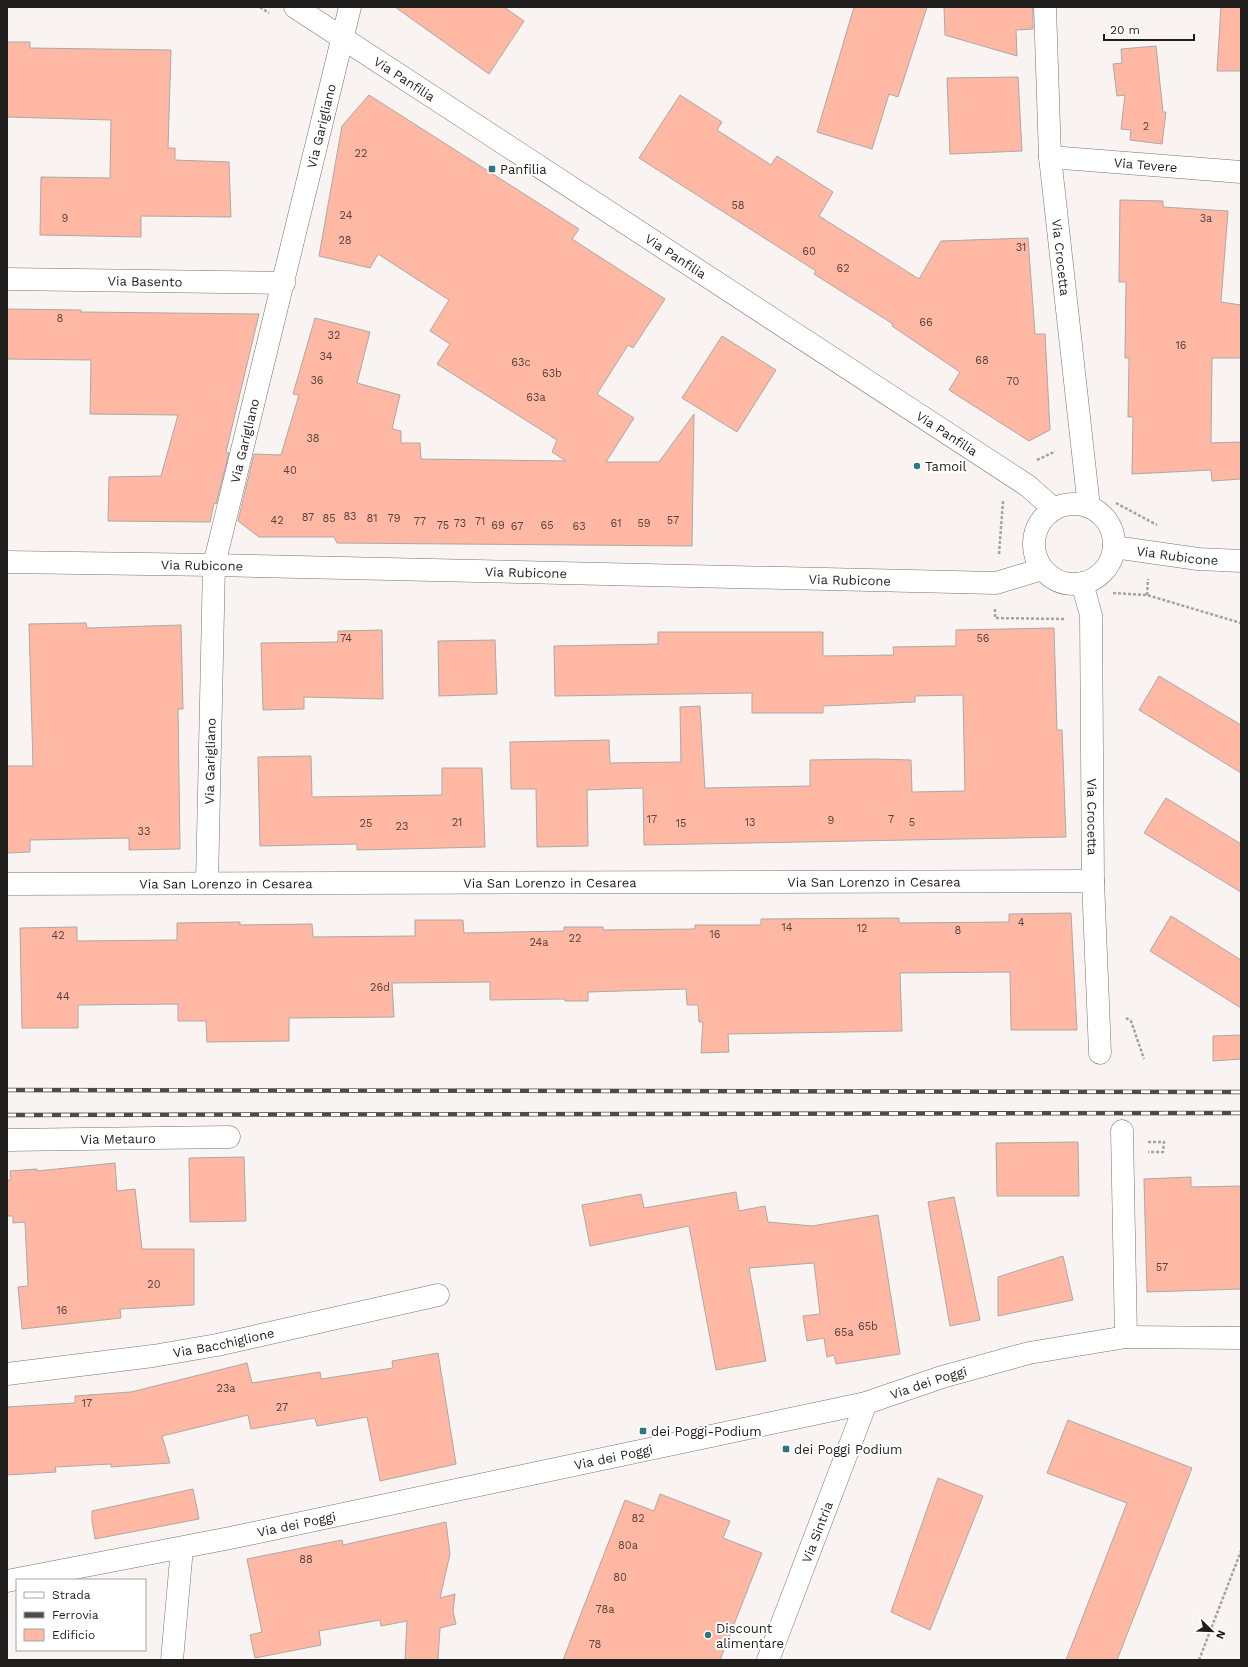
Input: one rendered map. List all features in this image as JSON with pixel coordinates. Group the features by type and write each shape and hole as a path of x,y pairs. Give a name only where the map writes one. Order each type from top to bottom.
{"street":[{"name":"Via Panfilia","path":"295,7 1028,486 1054,509"},
{"name":"Via Garigliano","path":"207,883 214,565 344,39 350,7"},
{"name":"Via Crocetta","path":"1045,7 1050,156 1089,507"},
{"name":"Via Tevere","path":"1050,156 1241,172"},
{"name":"Via Basento","path":"7,279 284,283"},
{"path":"1065,504 1078,504 1089,507 1100,513 1108,523 1113,535 1114,547 1111,560 1094,578 1082,583 1071,584 1060,581 1050,576 1042,569 1036,557 1034,543 1036,530 1044,518 1054,509 1065,504"},
{"name":"Via Rubicone","path":"1114,547 1198,559 1241,562"},
{"name":"Via Rubicone","path":"7,562 214,565 996,583 1042,569"},
{"name":"Via Crocetta","path":"1082,583 1091,615 1094,881 1100,1053"},
{"name":"Via San Lorenzo in Cesarea","path":"7,884 1094,881"},
{"path":"1122,1131 1126,1337"},
{"name":"Via Metauro","path":"7,1140 229,1137"},
{"name":"Via Bacchiglione","path":"7,1374 153,1356 203,1348 438,1295"},
{"name":"Via dei Poggi","path":"7,1580 182,1548 866,1403 942,1377 1029,1353 1126,1337 1241,1338"},
{"name":"Via Sintria","path":"768,1660 866,1403"},
{"path":"172,1660 182,1548"}],"path":[{"path":"260,7 273,16"},
{"path":"1003,495 1003,521 996,583 995,618 1062,620 1108,613 1112,593 1146,595 1241,623"},
{"path":"1199,1660 1241,1551"}],"building":[{"path":"395,7 504,7 524,21 489,74"},
{"path":"854,7 927,7 898,97 889,94 872,149 817,132"},
{"path":"944,7 1033,7 1033,29 1016,30 1017,56 945,35"},
{"path":"1221,7 1241,7 1241,71 1217,71"},
{"path":"7,42 30,42 30,48 171,50 168,148 175,148 175,160 229,162 231,217 141,216 141,237 40,235 41,177 110,178 111,120 7,117"},
{"path":"1156,46 1163,112 1166,112 1162,144 1130,140 1131,130 1121,129 1125,95 1117,96 1113,64 1122,63 1121,49"},
{"path":"1018,77 1022,151 950,154 947,78"},
{"path":"369,95 579,229 572,239 665,299 633,348 628,345 597,394 634,418 606,462 659,462 694,414 692,546 337,543 334,537 259,537 238,521 254,454 281,455 299,395 293,394 315,318 370,332 357,383 400,395 392,429 401,431 401,443 420,443 421,459 566,461 552,452 557,440 437,364 450,344 430,331 449,300 378,254 370,268 319,256 342,126"},
{"path":"680,95 722,122 717,130 771,165 777,156 833,192 819,216 919,279 941,241 1028,238 1035,334 1045,334 1050,430 1029,441 949,390 960,372 892,326 893,324 814,274 816,271 639,158"},
{"path":"1120,200 1163,201 1163,207 1228,211 1221,302 1241,305 1241,358 1212,358 1211,443 1241,442 1241,479 1212,481 1211,470 1132,474 1133,417 1128,417 1129,358 1125,358 1126,282 1119,282"},
{"path":"7,309 81,310 81,312 259,314 226,452 229,453 210,522 108,521 109,477 161,476 178,415 90,414 91,360 7,359"},
{"path":"722,336 776,370 737,432 682,398"},
{"path":"86,623 87,628 181,625 183,709 178,709 180,849 129,850 129,838 30,840 30,852 7,853 7,766 33,766 29,624"},
{"path":"1054,628 1057,730 1062,730 1066,837 644,845 643,788 587,790 588,846 537,847 536,789 511,789 510,742 609,740 610,763 681,762 680,707 700,706 705,788 810,786 810,760 875,759 911,760 912,792 965,791 963,695 915,696 915,702 823,706 823,713 752,713 752,693 555,696 554,646 658,644 658,632 823,632 823,656 894,655 893,647 956,646 956,630"},
{"path":"382,630 383,699 304,697 304,709 263,710 261,643 338,642 338,631"},
{"path":"495,640 497,694 439,696 438,641"},
{"path":"1159,676 1241,725 1241,773 1139,710"},
{"path":"311,756 312,797 442,795 442,768 482,768 485,847 357,850 357,844 260,846 258,757"},
{"path":"1166,798 1241,844 1241,892 1144,833"},
{"path":"1071,913 1077,1030 1011,1030 1010,972 900,973 902,1031 728,1034 729,1052 701,1053 703,1022 699,1022 698,1005 687,1005 686,989 588,992 588,1001 565,1001 565,999 490,1000 490,982 392,983 394,1017 289,1018 289,1041 207,1042 206,1021 178,1021 178,1004 78,1005 78,1028 22,1028 20,928 77,927 77,941 177,940 177,923 240,922 240,925 312,924 313,937 415,936 415,920 463,920 464,933 564,931 564,927 603,927 603,930 695,929 695,925 761,925 761,919 899,918 899,923 1009,922 1009,914"},
{"path":"1171,916 1241,960 1241,1008 1150,951"},
{"path":"1241,1035 1241,1059 1213,1061 1213,1036"},
{"path":"1078,1142 1079,1196 997,1196 996,1143"},
{"path":"244,1157 246,1221 190,1222 189,1158"},
{"path":"115,1163 117,1191 135,1189 142,1249 194,1249 194,1305 120,1309 121,1318 22,1329 18,1287 28,1286 25,1222 13,1223 13,1216 7,1216 7,1180 11,1180 10,1171 37,1169 37,1171"},
{"path":"1191,1177 1191,1187 1241,1186 1241,1289 1147,1292 1144,1179"},
{"path":"736,1192 739,1211 765,1206 768,1222 812,1226 878,1215 900,1354 836,1364 834,1355 827,1357 824,1338 807,1341 803,1316 820,1314 814,1263 749,1268 766,1361 716,1370 689,1226 590,1246 582,1205 641,1194 644,1208"},
{"path":"954,1197 980,1320 950,1326 928,1202"},
{"path":"1063,1256 1073,1300 998,1316 998,1277"},
{"path":"438,1353 456,1464 380,1481 367,1417 317,1426 315,1418 251,1429 248,1415 162,1436 170,1463 111,1467 111,1464 55,1467 56,1472 7,1475 7,1407 75,1403 75,1396 131,1392 247,1363 252,1383 320,1372 321,1379 393,1368 392,1361"},
{"path":"1068,1420 1192,1468 1117,1660 1066,1660 1127,1503 1047,1473"},
{"path":"938,1478 983,1496 930,1630 891,1612"},
{"path":"193,1489 199,1519 95,1539 92,1511"},
{"path":"660,1494 730,1521 723,1538 762,1553 720,1660 563,1660 625,1500 654,1511"},
{"path":"446,1522 450,1554 440,1598 455,1594 453,1611 456,1624 440,1628 438,1660 405,1660 407,1621 381,1626 380,1620 319,1631 321,1645 255,1658 250,1635 262,1632 247,1559 342,1540 343,1545"}],"railway":[{"path":"7,1090 1241,1092"},
{"path":"7,1115 1241,1113"}],"place":[{"name":"Panfilia","path":"492,169"},
{"name":"Tamoil","path":"917,466"},
{"name":"dei Poggi-Podium","path":"643,1431"},
{"name":"dei Poggi Podium","path":"786,1449"},
{"name":"Discount alimentare","path":"708,1635"}]}
